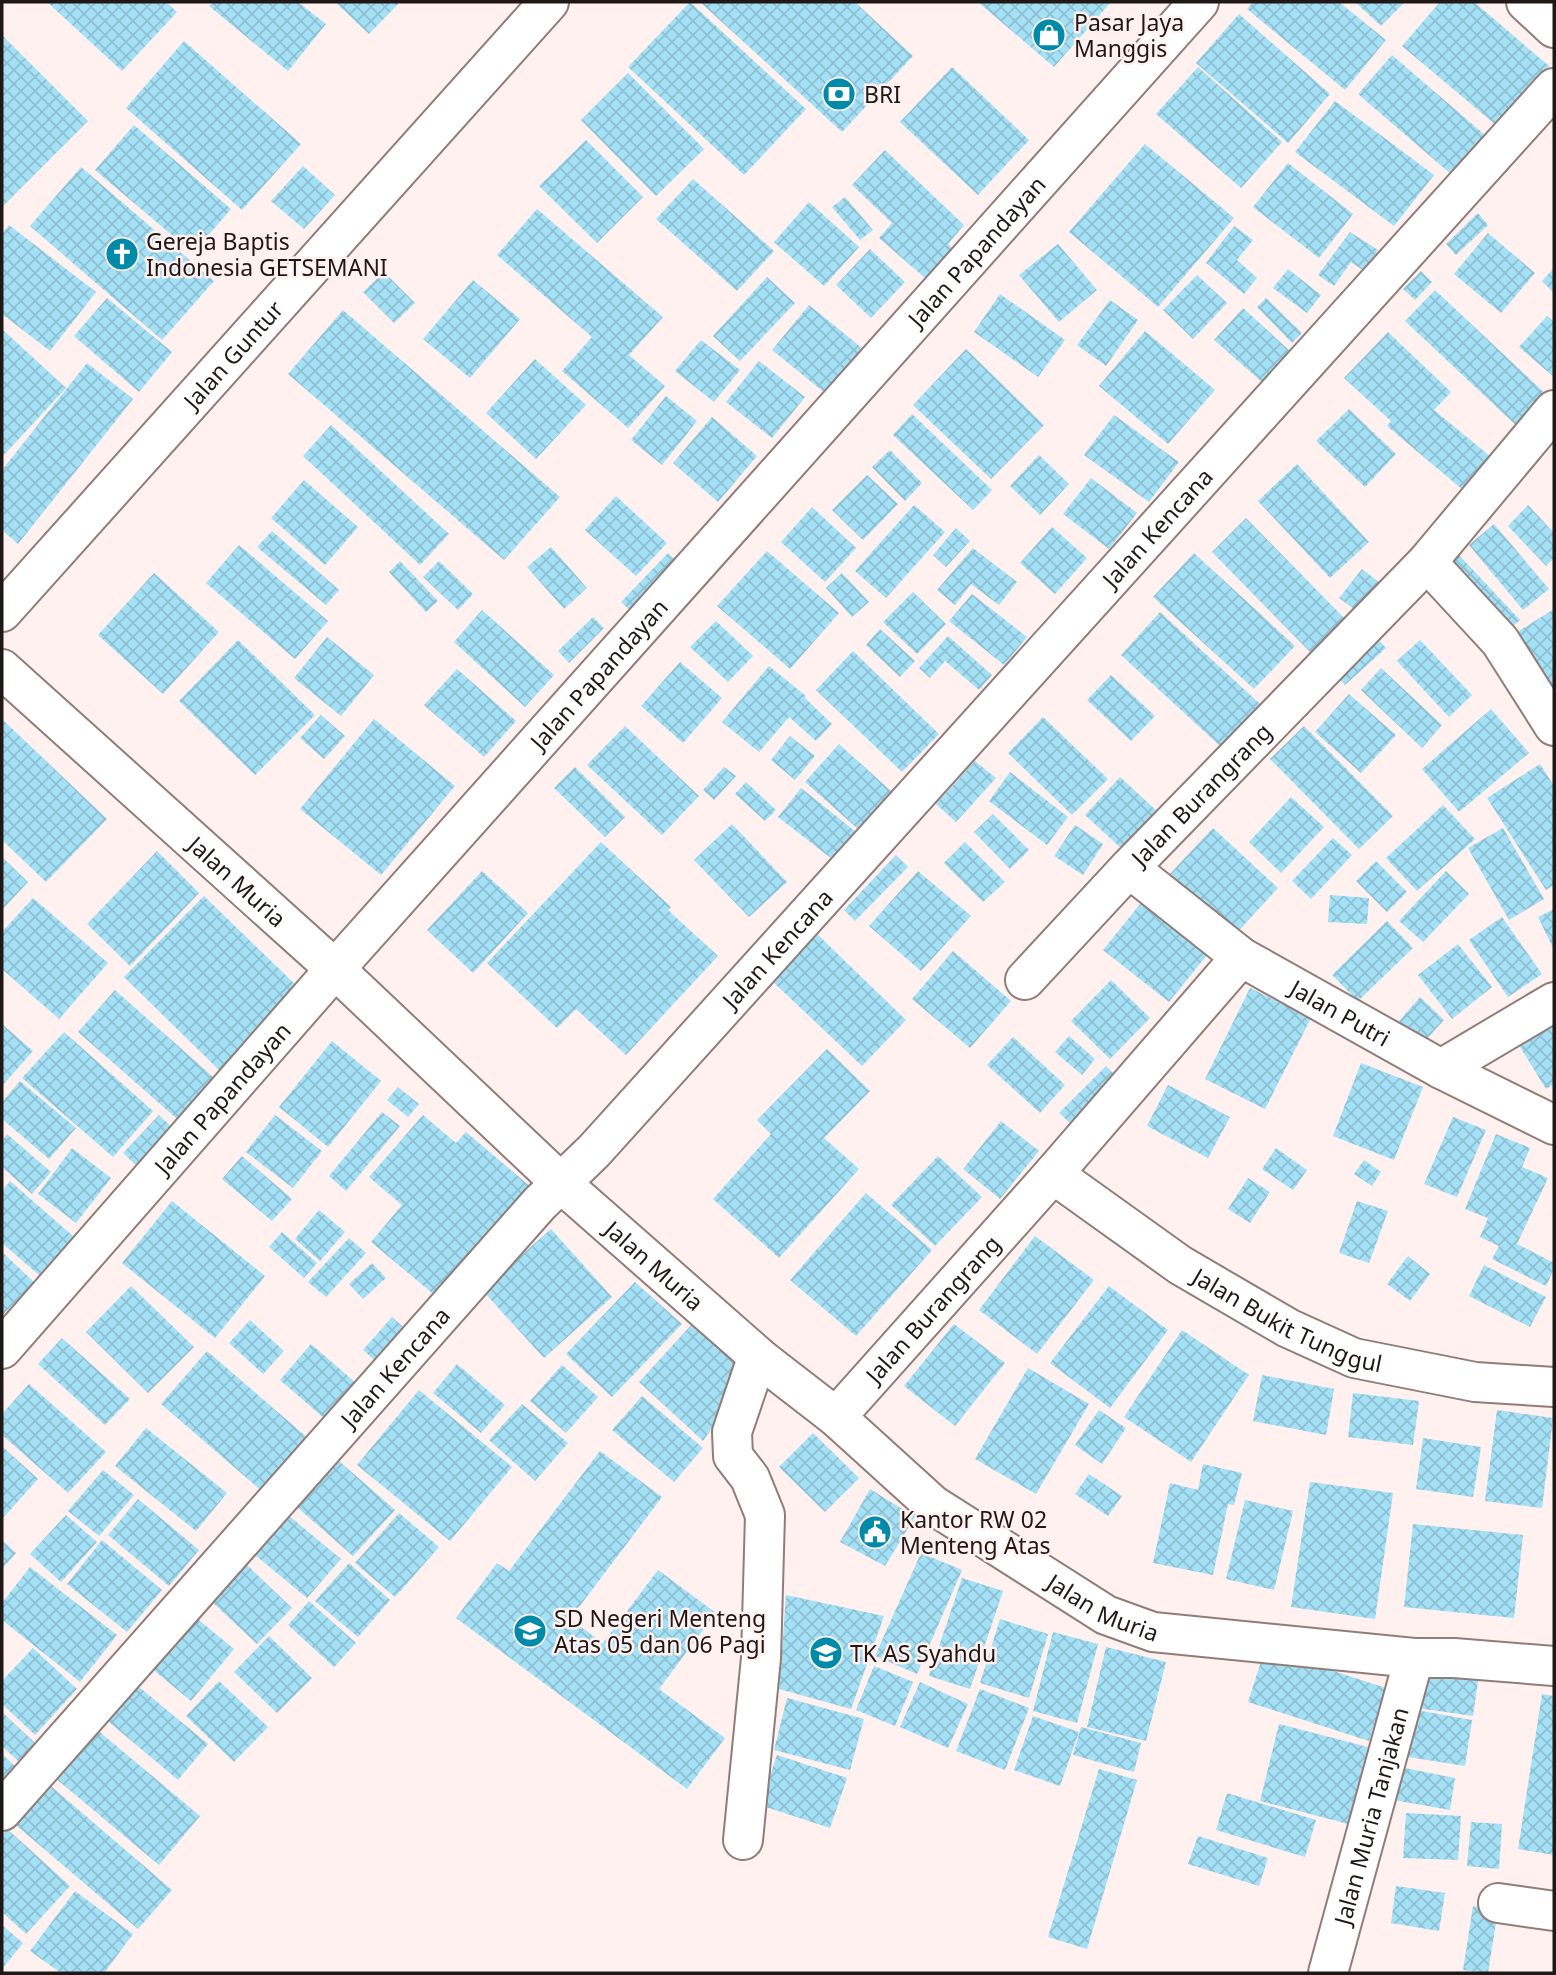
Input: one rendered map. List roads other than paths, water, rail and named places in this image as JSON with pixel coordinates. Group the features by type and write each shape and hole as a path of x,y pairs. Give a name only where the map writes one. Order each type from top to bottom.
{"street":[{"name":"Jalan Guntur","path":"2,612 549,2"},
{"name":"Jalan Papandayan","path":"2,1349 335,969 1199,2"},
{"path":"1526,2 1554,28"},
{"name":"Jalan Kencana","path":"2,1811 540,1203 604,1140 1554,88"},
{"name":"Jalan Burangrang","path":"836,1416 1053,1174 1241,957 1129,868 1427,562 1554,410"},
{"path":"1427,562 1500,641 1554,726"},
{"name":"Jalan Muria","path":"2,669 335,969 562,1184 761,1359 836,1416 933,1505 1107,1615 1153,1632 1414,1658 1454,1658 1554,1666"},
{"path":"1026,980 1129,868"},
{"name":"Jalan Putri","path":"1241,957 1441,1069 1554,1125"},
{"path":"1441,1069 1554,1002"},
{"name":"Jalan Bukit Tunggul","path":"1053,1174 1180,1265 1287,1328 1354,1358 1475,1382 1554,1387"},
{"path":"743,1840 761,1658 765,1515 750,1478 733,1456 732,1432 754,1367 761,1359"},
{"name":"Jalan Muria Tanjakan","path":"1328,1973 1414,1658"},
{"path":"1498,1903 1554,1911"}],"place":[{"name":"Pasar Jaya Manggis","path":"1049,35"},
{"name":"BRI","path":"839,94"},
{"name":"Gereja Baptis Indonesia GETSEMANI","path":"122,254"},
{"name":"Kantor RW 02 Menteng Atas","path":"875,1532"},
{"name":"SD Negeri Menteng Atas 05 dan 06 Pagi","path":"530,1631"},
{"name":"TK AS Syahdu","path":"826,1653"}]}
